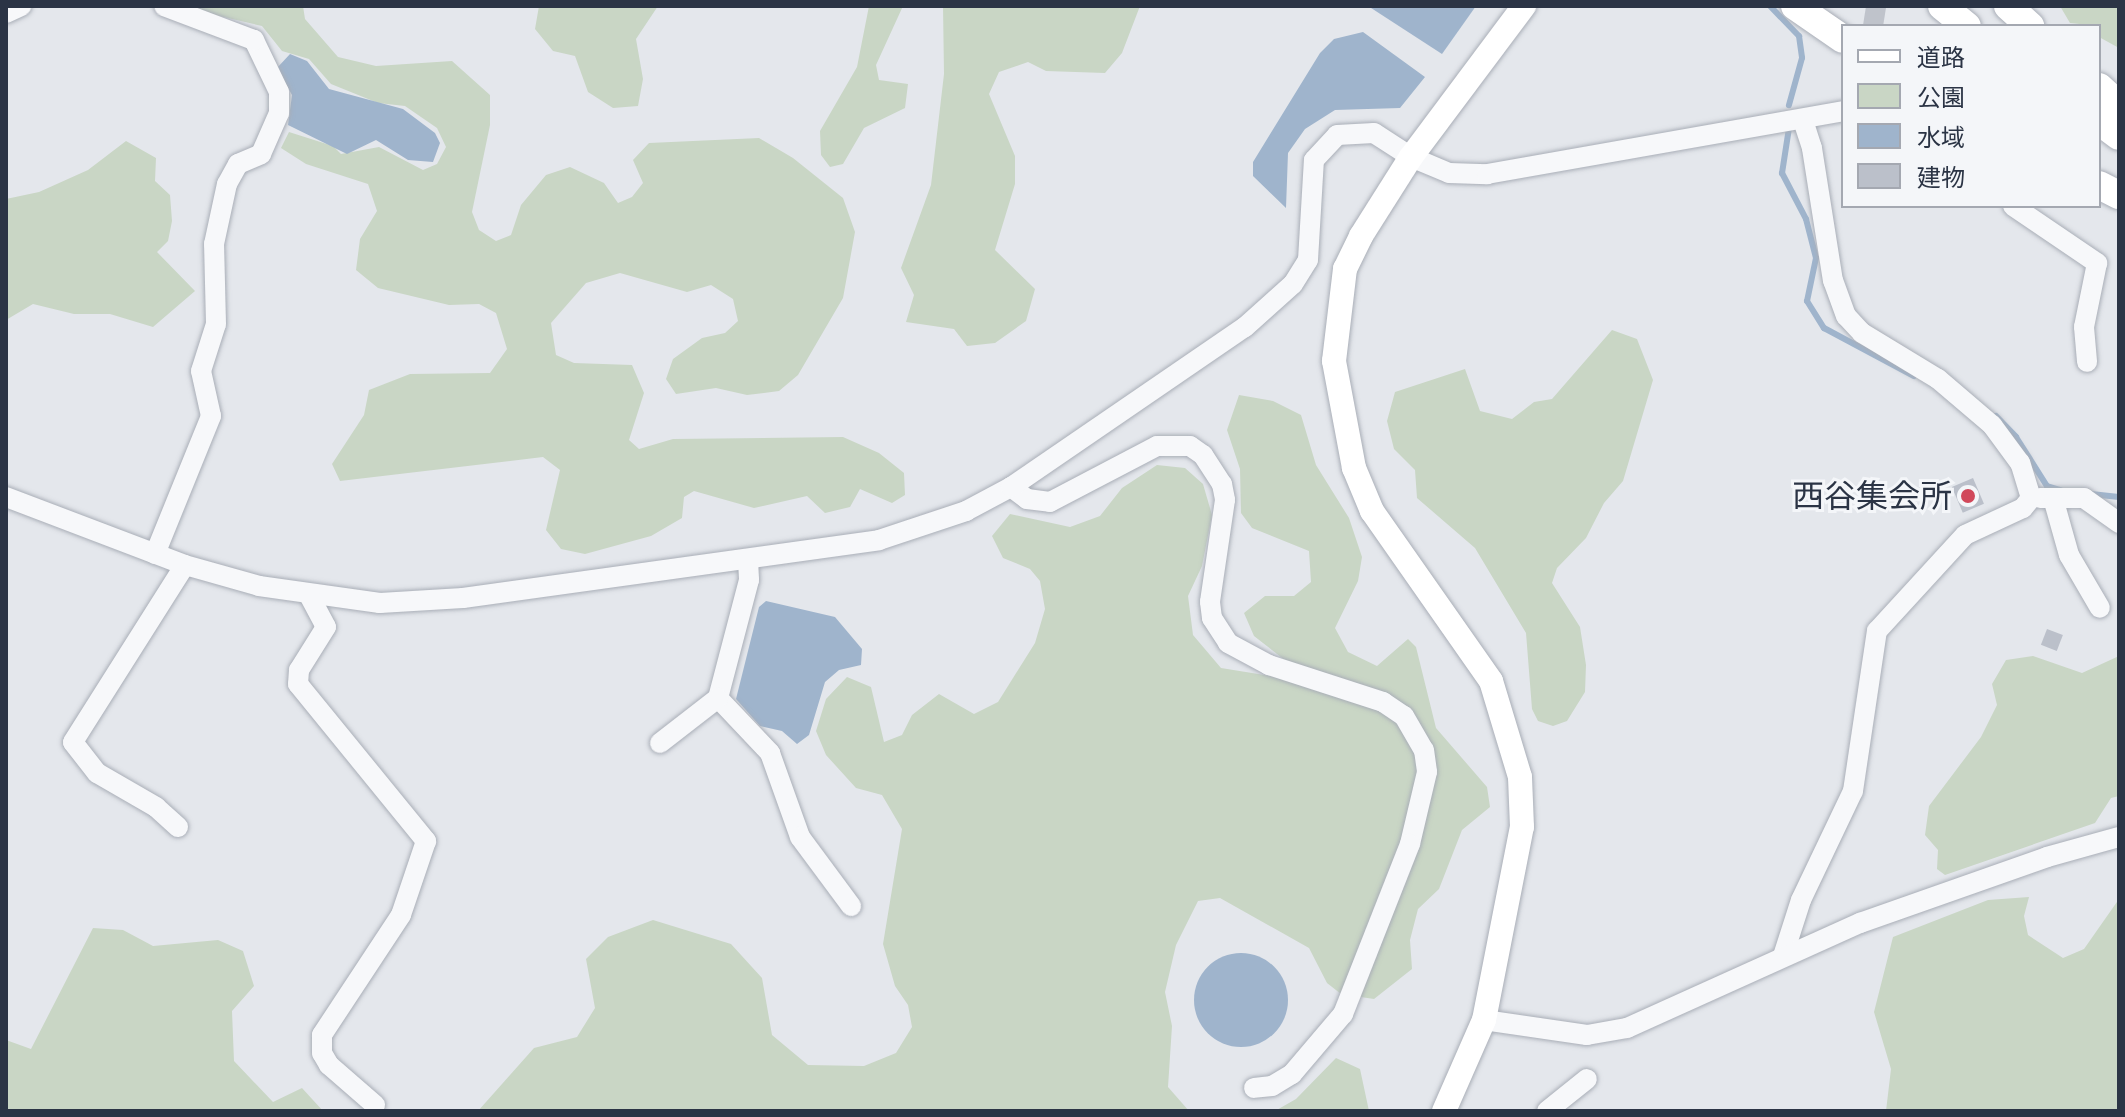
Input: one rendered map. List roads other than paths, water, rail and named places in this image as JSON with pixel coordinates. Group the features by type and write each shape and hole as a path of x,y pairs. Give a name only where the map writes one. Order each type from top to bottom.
{"highway":[{"path":"1795,6 1841,38"},
{"path":"1942,6 1964,24"},
{"path":"2008,6 2028,24"},
{"path":"2101,89 2119,105"},
{"path":"2101,122 2119,136"},
{"path":"2101,186 2119,195"}],"main road":[{"path":"1444,1111 1484,1020 1522,827 1520,777 1491,681 1372,511 1354,468 1334,361 1345,269 1411,157 1524,6"}],"street":[{"path":"6,13 21,6"},
{"path":"155,554 211,416 201,371 216,324 214,244 227,184 238,164 261,154 279,113 279,92 254,40 164,6"},
{"path":"6,497 185,565 309,595 380,603 463,598 748,560 903,535 1011,487 1245,327 1293,284 1308,260 1314,160 1324,145 1354,130 1374,133 1411,157 1449,173 1487,174 1803,121 1841,112"},
{"path":"1803,121 1833,281 1846,316 1862,333 1938,379 1992,425 2020,463 2031,498"},
{"path":"2016,208 2097,263 2084,327 2087,362"},
{"path":"1011,487 1027,499 1050,502 1157,446 1190,446 1203,455 1222,484 1225,500 1210,602 1212,618 1228,643 1269,665 1383,702 1404,716 1424,750 1427,772 1410,844 1343,1014 1292,1074 1272,1086 1254,1088"},
{"path":"2031,498 2084,498 2119,523"},
{"path":"1783,956 1801,900 1853,791 1877,631 1965,535 2023,508 2031,498"},
{"path":"2053,498 2069,555 2100,608"},
{"path":"660,743 718,698 749,580 748,560"},
{"path":"178,827 156,807 97,773 73,742 185,565"},
{"path":"309,595 326,627 299,670 298,684 426,841 401,915 322,1035 322,1053 329,1065 375,1105"},
{"path":"718,698 770,753 800,837 851,906"},
{"path":"1484,1020 1587,1035 1627,1028 1783,956 1985,878 2119,837"},
{"path":"1547,1111 1587,1079"}],"water":[{"path":"1368,6 1476,6 1442,54"},
{"path":"1363,32 1425,77 1400,108 1335,110 1305,129 1288,153 1286,208 1253,176 1253,162 1320,53 1334,39"},
{"path":"290,54 307,61 329,89 403,109 435,133 440,143 433,162 408,160 376,140 347,154 288,125 292,95 277,68"},
{"path":"766,601 835,617 862,649 861,665 839,670 825,682 809,735 797,744 782,731 760,726 736,699 759,607"},
{"path":"1232,953 1250,953 1275,966 1285,982 1288,1000 1285,1018 1275,1034 1250,1047 1232,1047 1207,1034 1194,1009 1194,991 1207,966"}],"waterway":[{"path":"1770,6 1799,36 1802,58 1789,105"},
{"path":"1789,128 1782,173 1806,219 1816,258 1807,301 1824,328 1914,376"},
{"path":"1996,416 2016,437 2047,486 2060,490"},
{"path":"2091,494 2119,497"}],"tunnel":[{"path":"1873,24 1876,6"}],"place":[{"name":"西谷集会所","path":"1968,496"}]}
